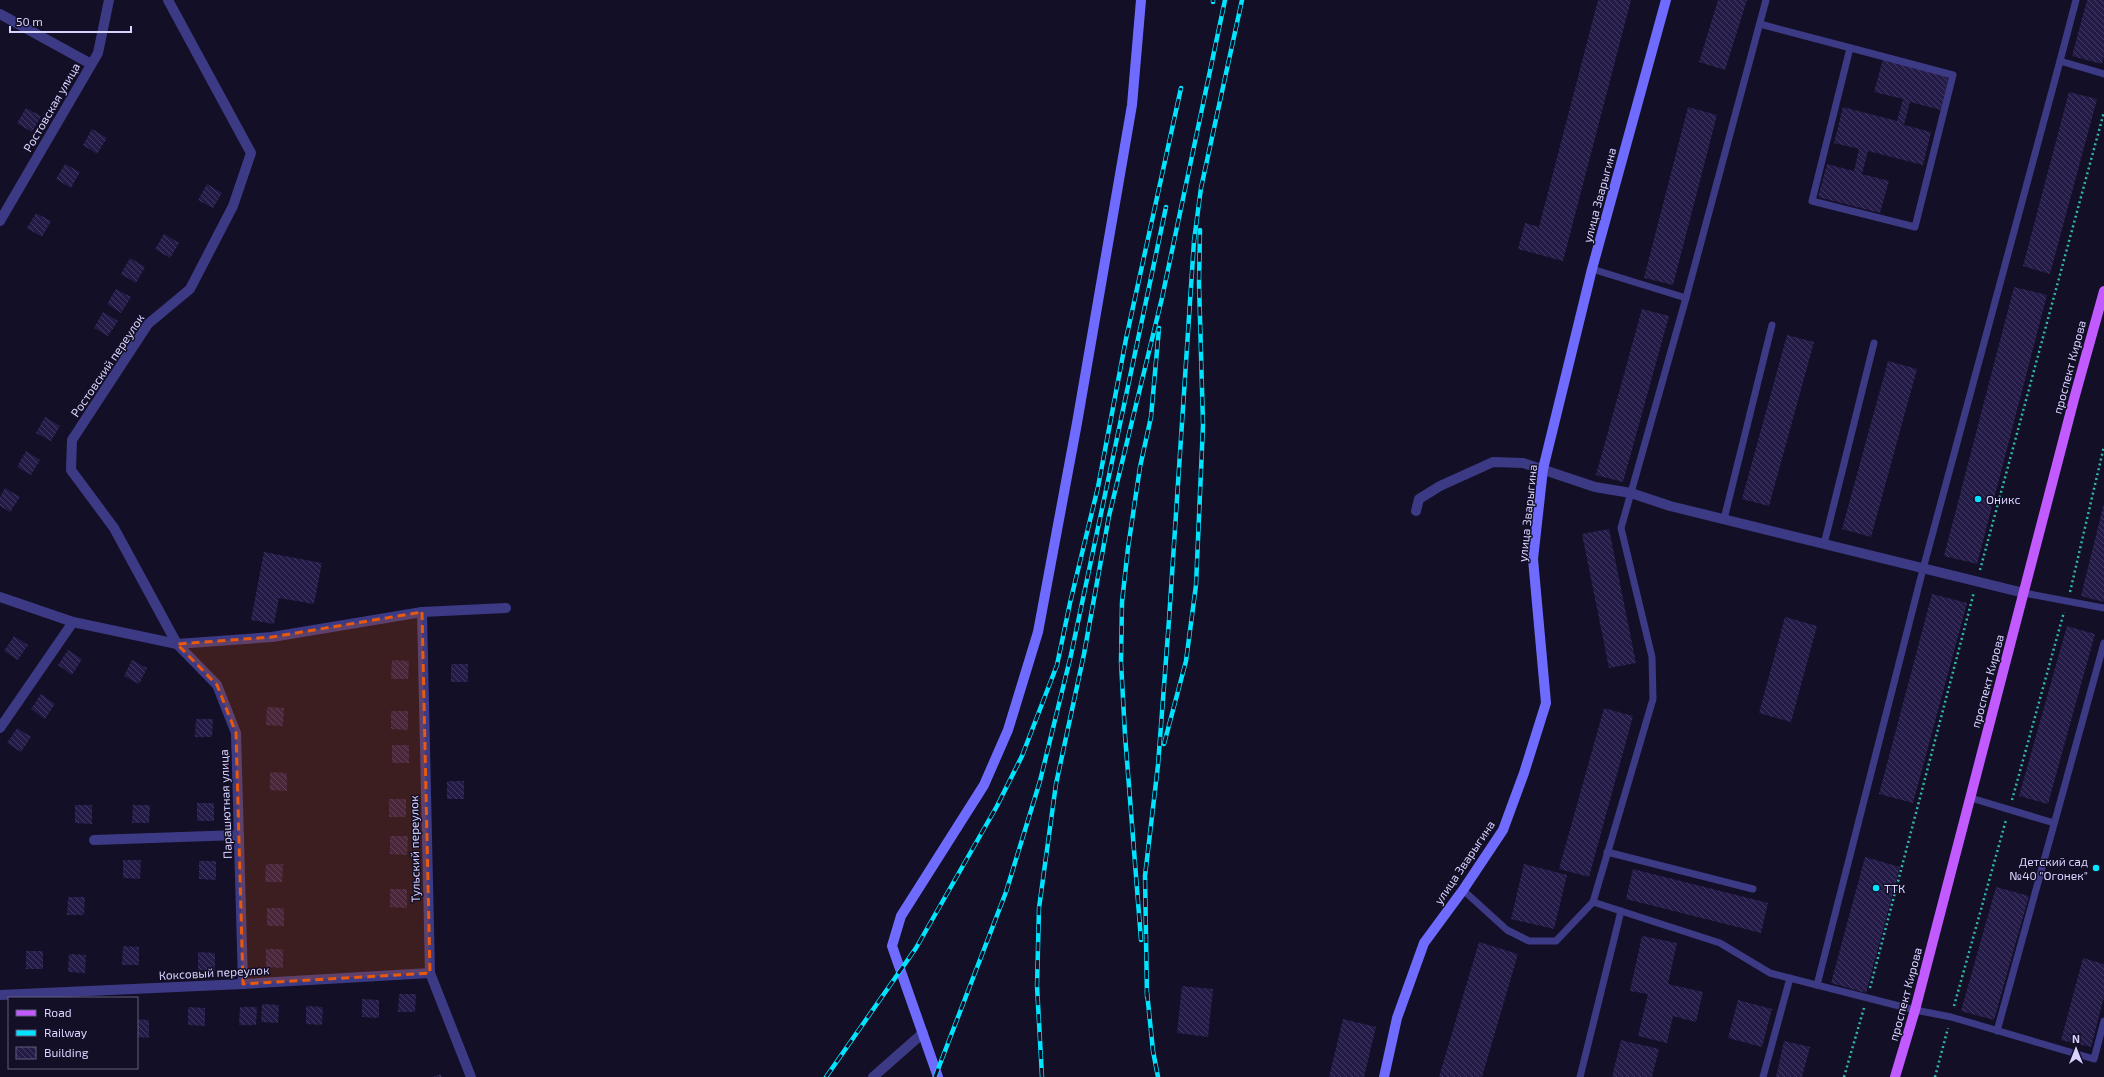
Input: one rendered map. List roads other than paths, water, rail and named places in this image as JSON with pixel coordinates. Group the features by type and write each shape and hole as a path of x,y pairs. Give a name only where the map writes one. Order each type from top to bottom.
{"main road":[{"name":"проспект Кирова","path":"1895,1077 1915,1010 2074,398 2104,291"}],"street":[{"name":"Ростовская улица","path":"0,221 98,53 109,0"},
{"name":"Ростовский переулок","path":"168,0 251,153 233,206 190,289 148,324 72,440 71,470 114,528 176,644"},
{"path":"938,1077 892,946 901,916 984,785 1008,730 1038,632 1077,423 1132,105 1141,0"},
{"name":"улица Зварыгина","path":"1384,1077 1397,1018 1424,943 1503,830 1524,773 1546,703 1533,559 1543,469 1592,269 1666,0"},
{"path":"0,14 91,64"},
{"path":"1416,511 1419,499 1440,486 1493,462 1523,463 1595,487 1631,493 1670,506 2024,594"},
{"path":"0,597 73,622 176,644 272,637 422,612 506,608"},
{"name":"Тульский переулок","path":"422,612 430,973 471,1077"},
{"path":"0,728 73,622"},
{"name":"Парашютная улица","path":"176,644 217,685 236,733 243,984"},
{"path":"94,840 239,835"},
{"name":"Коксовый переулок","path":"0,994 243,984 430,973"},
{"path":"873,1077 923,1033"}],"lane":[{"path":"1462,890 1507,930 1529,941 1556,941 1593,902 1653,699 1652,657 1621,528 1686,298 1766,0"},
{"path":"1817,985 1923,568 2076,0"},
{"path":"1760,24 1954,75 1915,228 1812,201 1850,48"},
{"path":"2060,61 2104,74"},
{"path":"1592,269 1686,298"},
{"path":"1724,519 1772,325"},
{"path":"1824,544 1874,343"},
{"path":"2024,594 2104,608"},
{"path":"1997,1032 2104,643"},
{"path":"1971,798 2054,823"},
{"path":"1607,852 1753,889"},
{"path":"1593,902 1720,943 1770,973 1915,1010 1951,1017 1997,1032 2094,1059 2104,1021"},
{"path":"1580,1077 1621,911"},
{"path":"1763,1077 1790,978"}],"railway":[{"path":"1042,1077 1037,986 1039,908 1056,784 1084,654 1109,516 1162,298 1225,0"},
{"path":"1147,997 1145,876 1158,765 1194,241 1201,188 1242,0"},
{"path":"826,1077 916,948 997,806 1022,756 1057,665 1070,603 1098,487 1126,339 1181,88"},
{"path":"935,1077 1006,892 1040,781 1071,655 1166,207"},
{"path":"1164,744 1186,661 1196,585 1203,425 1199,283 1200,230"},
{"path":"1141,940 1125,735 1121,662 1122,602 1140,467 1151,417 1159,328"},
{"path":"1147,992 1153,1051 1158,1077"}],"place":[{"name":"Оникс","path":"1978,499"},
{"name":"Детский сад №40 \"Огонек\"","path":"2096,868"},
{"name":"ТТК","path":"1876,888"}]}
